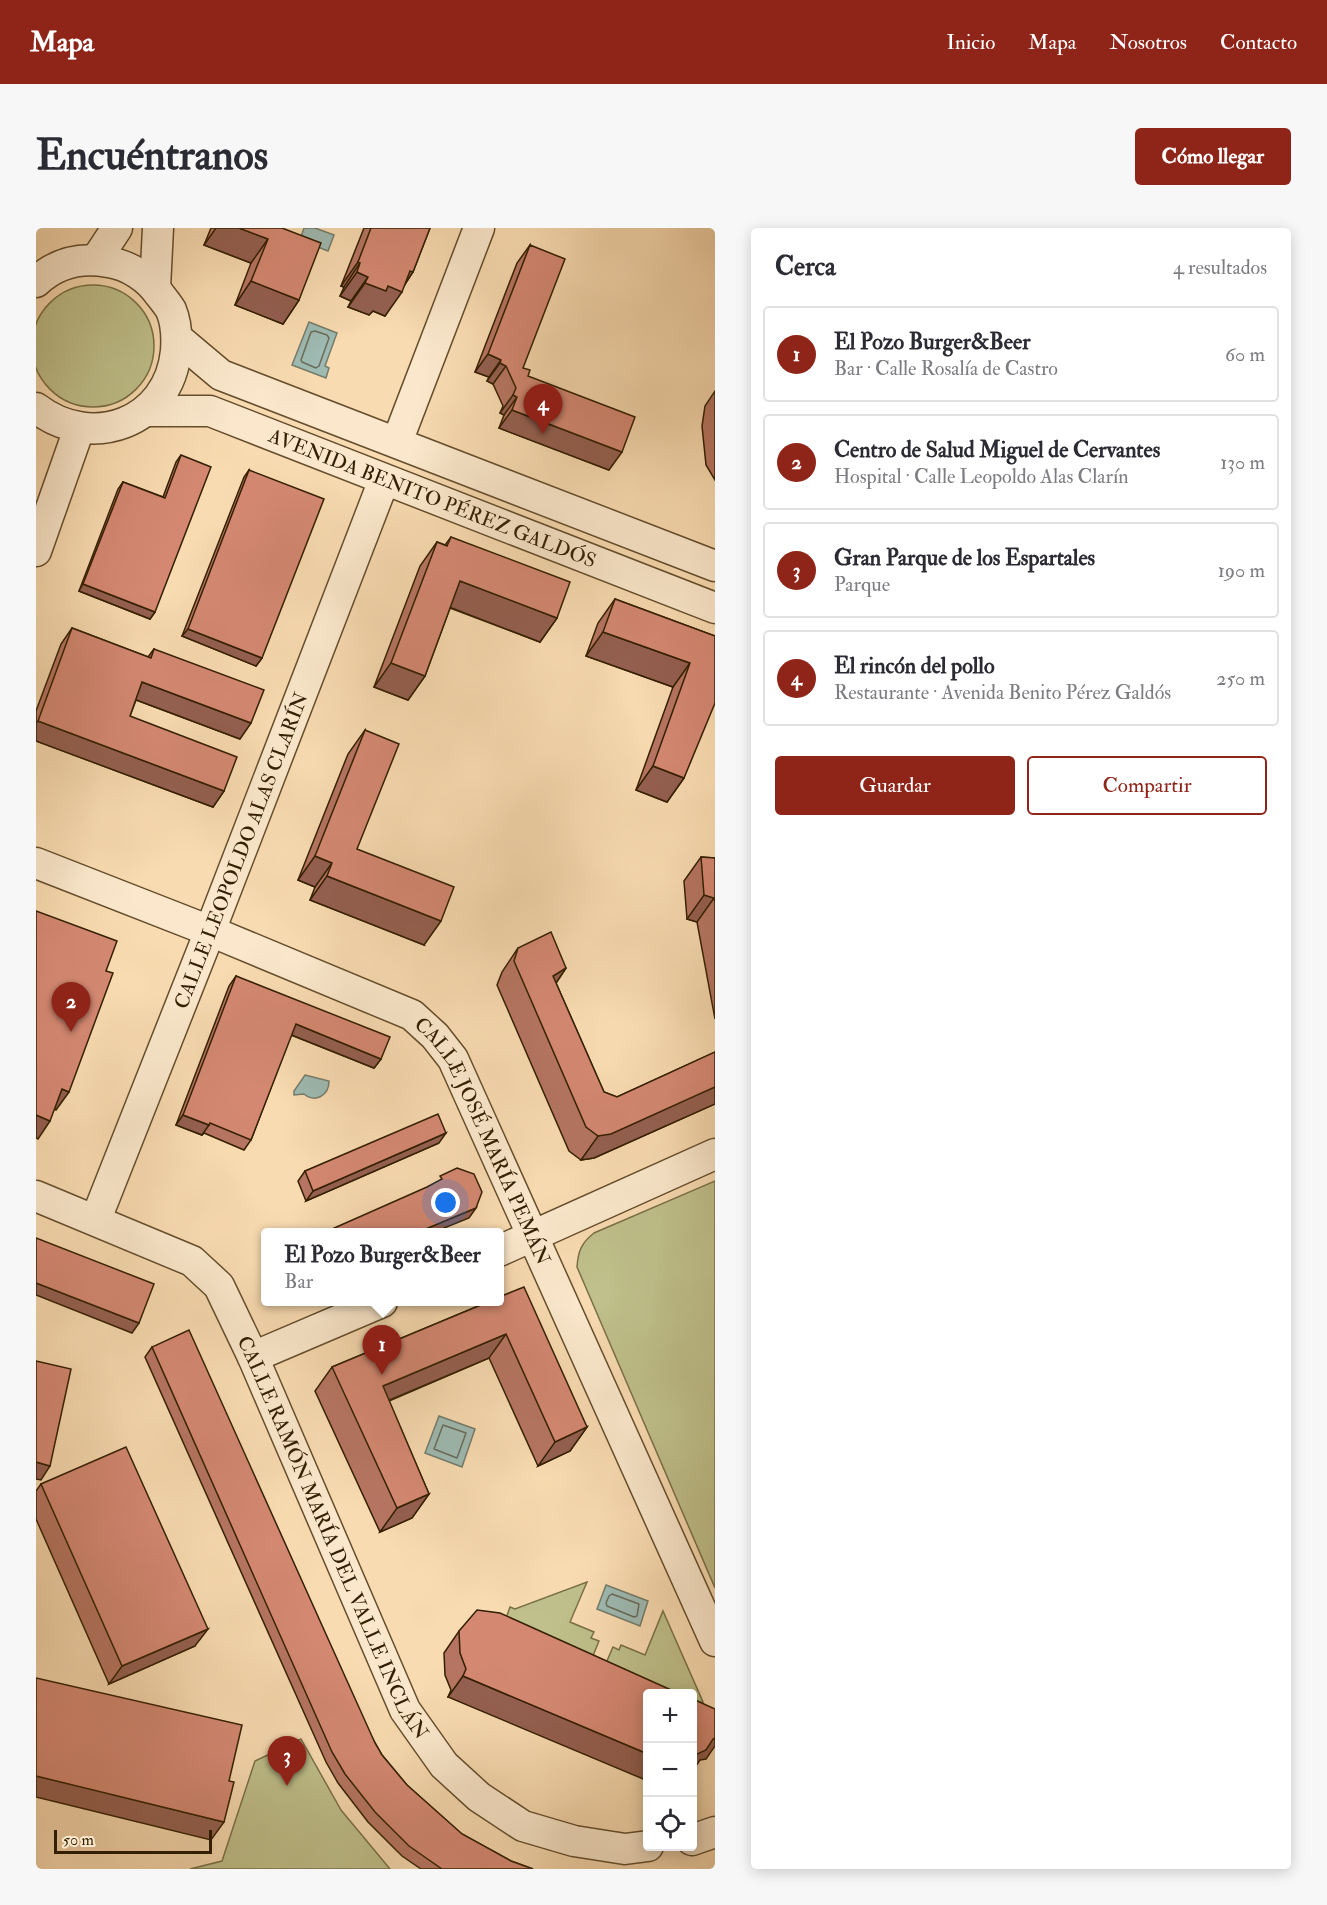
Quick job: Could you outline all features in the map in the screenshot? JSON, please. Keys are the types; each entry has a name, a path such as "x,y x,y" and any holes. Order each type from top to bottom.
{"street":[{"path":"96,260 117,228"},
{"path":"155,288 158,228"},
{"path":"397,442 479,228"},
{"path":"36,282 63,265 79,260 116,263 137,273 155,288 172,312 177,338 174,366 162,392 146,411 126,423 99,430 79,429 54,421 36,409"},
{"name":"AVENIDA BENITO PÉREZ GALDÓS","path":"177,338 221,375 715,566"},
{"path":"36,409 36,415"},
{"name":"AVENIDA BENITO PÉREZ GALDÓS","path":"146,411 210,411 715,608"},
{"path":"36,551 79,429"},
{"name":"CALLE LEOPOLDO ALAS CLARÍN","path":"96,1219 384,480"},
{"name":"CALLE JOSÉ MARÍA PEMÁN","path":"36,863 210,931 412,1015 435,1036 453,1059 715,1641"},
{"path":"504,1249 715,1154"},
{"name":"CALLE RAMÓN MARÍA DEL VALLE INCLÁN","path":"36,1196 96,1219 192,1261 219,1286 253,1357 405,1710 444,1765 479,1797 523,1826 574,1841 625,1849 643,1847"},
{"path":"253,1357 373,1306"},
{"path":"697,1839 715,1832"}],"green space":[{"path":"93,285 116,290 136,303 149,323 154,346 149,369 136,389 116,402 93,407 70,402 50,389 37,369 32,346 37,323 50,303 70,290"},
{"path":"715,1181 715,1588 577,1267 581,1248 594,1233"},
{"path":"587,1582 570,1622 594,1632 591,1638 599,1641 590,1663 505,1621 510,1607 515,1609"},
{"path":"663,1611 703,1702 697,1703 697,1689 652,1689 603,1670 613,1647 619,1650 621,1645 645,1655"},
{"path":"301,1739 341,1810 390,1869 190,1869 222,1861 255,1761"}],"water":[{"path":"304,228 315,228 334,235 328,251 300,240"},
{"path":"309,322 337,333 325,366 329,368 326,378 292,365"},
{"path":"305,1075 329,1081 327,1091 317,1098 304,1094 294,1095 294,1091"},
{"path":"439,1416 475,1429 462,1467 425,1453"},
{"path":"606,1585 648,1601 640,1626 597,1609"}],"building":[{"path":"239,228 282,228 321,243 299,300 251,281 268,239"},
{"path":"371,228 430,228 413,272 410,271 402,292 388,286 386,291 365,283 368,277 357,272 360,263 358,262"},
{"path":"530,245 565,259 523,368 530,370 528,376 635,417 622,452 512,410 517,397 513,395 516,388 506,366 500,363 501,360 488,354"},
{"path":"181,455 211,467 155,612 83,584 123,482 165,498"},
{"path":"249,470 324,499 262,658 188,629"},
{"path":"451,537 570,582 557,618 460,581 425,676 391,663 437,542 447,546"},
{"path":"615,599 715,636 715,703 684,778 653,766 690,663 603,632"},
{"path":"72,628 151,658 154,649 264,690 251,723 142,682 130,716 237,757 224,791 38,721"},
{"path":"365,730 399,744 357,849 454,887 441,921 327,876 332,863 315,856"},
{"path":"701,857 715,858 715,902 714,898 704,895"},
{"path":"36,911 117,941 106,971 113,973 69,1092 62,1089 50,1121 36,1115"},
{"path":"551,932 566,968 553,976 604,1092 617,1097 715,1052 715,1087 611,1134 598,1136 586,1127 514,961 518,948"},
{"path":"236,976 390,1037 381,1059 296,1024 251,1140 210,1123 209,1125 183,1115"},
{"path":"438,1114 446,1133 313,1191 305,1171"},
{"path":"457,1168 474,1174 482,1192 476,1208 428,1228 334,1228 427,1187 442,1179 440,1176"},
{"path":"36,1238 154,1284 139,1323 36,1283"},
{"path":"524,1287 587,1427 555,1442 506,1334 383,1386 429,1494 397,1508 332,1367 478,1306 504,1306 504,1295"},
{"path":"189,1330 382,1755 407,1785 462,1834 511,1861 533,1869 442,1869 409,1846 375,1812 345,1774 332,1752 152,1347"},
{"path":"36,1361 71,1369 50,1466 36,1462"},
{"path":"126,1447 208,1629 122,1666 41,1484"},
{"path":"477,1610 500,1613 669,1689 643,1689 643,1752 463,1676 466,1669 460,1653 459,1631"},
{"path":"36,1678 242,1725 229,1781 234,1782 224,1822 36,1776"},
{"path":"697,1701 715,1709 715,1738 706,1750 697,1754"}],"place":[{"name":"El rincón del pollo","path":"543,434"},
{"name":"Centro de Salud Miguel de Cervantes","path":"71,1032"},
{"name":"El Pozo Burger&Beer","path":"382,1375"},
{"name":"Gran Parque de los Espartales","path":"287,1786"}]}
